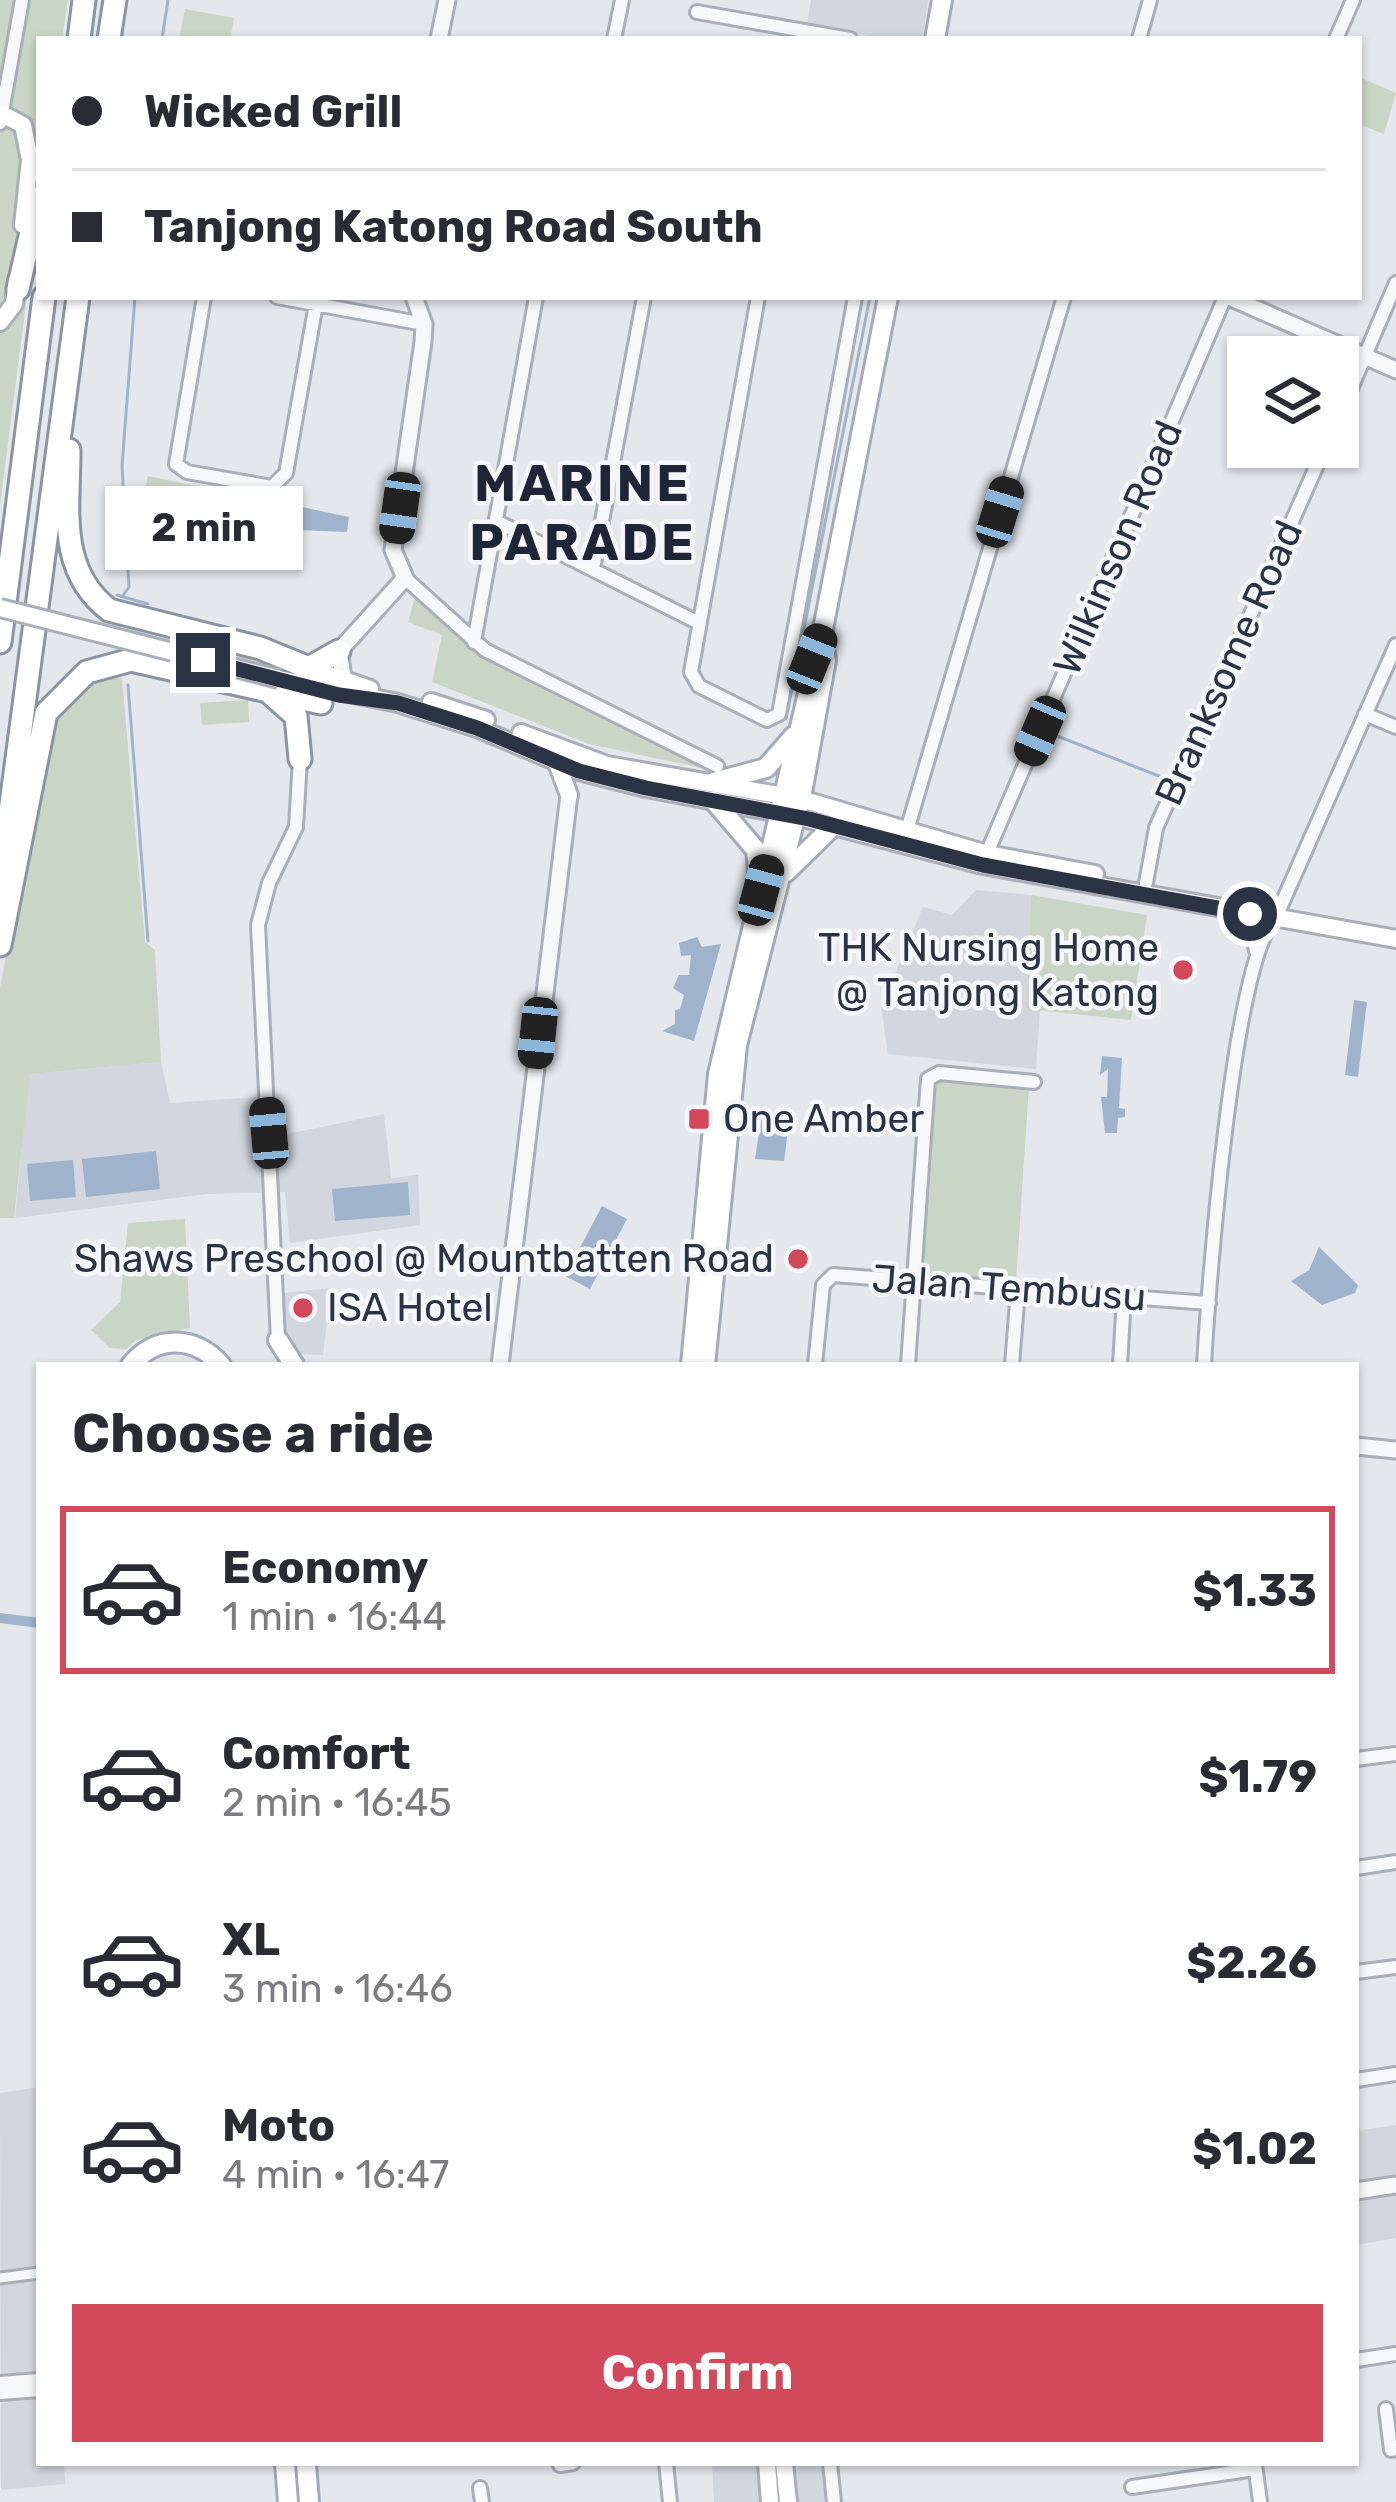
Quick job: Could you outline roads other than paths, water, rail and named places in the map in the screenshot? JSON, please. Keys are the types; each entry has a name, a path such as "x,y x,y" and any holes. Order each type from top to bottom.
{"highway":[{"path":"109,36 115,0"},
{"path":"76,36 84,4"},
{"path":"18,289 36,210"},
{"path":"0,643 44,300"},
{"path":"0,887 78,300"},
{"path":"62,420 69,451 70,557 90,595 125,616 260,648 309,668 339,651"},
{"path":"0,945 46,713 87,672 118,662 335,694"},
{"path":"253,685 290,706 300,759"}],"main road":[{"path":"936,36 942,0"},
{"path":"0,322 18,289 29,160 22,125 1,118"},
{"path":"791,806 799,729 887,300"},
{"path":"0,608 335,694 398,703 594,774 715,783 766,767 799,729"},
{"path":"693,1362 715,1094 826,660 822,634"},
{"path":"309,668 335,694 459,710 607,765 715,783 985,859 1250,914 1278,913"},
{"path":"300,759 308,720 335,694"},
{"path":"554,759 569,795 594,774"},
{"path":"715,783 756,850 770,887"},
{"path":"791,806 835,825 905,837"},
{"path":"770,887 835,825"},
{"path":"985,859 1146,884 1396,935"},
{"path":"268,1362 278,1340"},
{"path":"278,1340 292,1362"},
{"path":"134,1362 149,1348 182,1342 198,1346 219,1362"},
{"path":"285,2466 289,2502"},
{"path":"306,2466 308,2502"},
{"path":"767,2466 770,2502"},
{"path":"784,2466 788,2502"}],"street":[{"path":"1,118 22,0"},
{"path":"440,36 447,0"},
{"path":"615,36 622,0"},
{"path":"1140,36 1150,0"},
{"path":"1337,36 1353,0"},
{"path":"697,12 833,36"},
{"path":"1359,370 1396,283"},
{"path":"203,300 176,464 187,472 272,487 286,473 316,304"},
{"path":"294,300 424,324"},
{"path":"415,300 424,324 393,550 405,578 474,642 715,783"},
{"path":"474,642 535,300"},
{"path":"593,569 643,300"},
{"path":"757,300 699,623 693,680 767,719 779,714 854,300"},
{"path":"905,837 1063,300"},
{"name":"Wilkinson Road","path":"985,859 1226,300"},
{"path":"1234,300 1396,370"},
{"name":"Branksome Road","path":"1146,884 1156,828 1316,468"},
{"path":"496,521 699,623"},
{"path":"335,694 339,651 405,578"},
{"path":"1256,952 1278,913 1396,644"},
{"path":"1365,714 1396,727"},
{"path":"278,1340 258,925 268,883 296,827 300,759"},
{"path":"500,1362 569,795"},
{"path":"1204,1362 1217,1172 1256,952 1250,914"},
{"path":"908,1362 928,1079 939,1073 1034,1082"},
{"name":"Jalan Tembusu","path":"815,1362 827,1278 1208,1303"},
{"path":"1012,1362 1018,1290"},
{"path":"1120,1362 1124,1297"},
{"path":"1359,1446 1396,1450"},
{"path":"1359,1759 1396,1754"},
{"path":"1359,1868 1396,1862"},
{"path":"1359,1972 1396,1967"},
{"path":"1359,2080 1396,2074"},
{"path":"1359,2191 1396,2185"},
{"path":"0,2278 36,2273"},
{"path":"1359,2360 1396,2354"},
{"path":"0,2383 36,2380"},
{"path":"0,2393 36,2390"},
{"path":"1386,2409 1391,2450 1396,2449"},
{"path":"666,2466 670,2502"},
{"path":"830,2466 834,2502"},
{"path":"1132,2487 1255,2466 1260,2502"}],"water":[{"path":"236,493 349,517 347,532 297,530 285,544 274,541 263,549 253,543 257,532 210,522 204,512 208,499"},
{"path":"697,937 702,947 721,944 694,1041 662,1031 675,1024 675,1010 680,1009 684,995 673,988 679,975 689,975 691,955 681,956 679,943"},
{"path":"1354,1000 1367,1002 1358,1077 1345,1075"},
{"path":"1102,1056 1122,1058 1119,1108 1125,1109 1125,1117 1118,1118 1117,1133 1105,1133 1101,1097 1107,1097 1108,1069 1100,1075"},
{"path":"761,1120 789,1123 784,1161 755,1159"},
{"path":"156,1151 160,1189 86,1197 82,1159"},
{"path":"73,1160 76,1197 30,1201 27,1164"},
{"path":"408,1182 410,1215 335,1221 332,1189"},
{"path":"602,1206 627,1219 590,1289 565,1276"},
{"path":"1319,1247 1358,1285 1355,1293 1322,1305 1291,1281 1309,1270"}],"waterway":[{"path":"162,36 168,0"},
{"path":"122,597 129,587 122,466 135,300"},
{"path":"786,719 869,300"},
{"path":"117,595 148,604"},
{"path":"128,685 148,941"},
{"path":"1042,730 1169,780"},
{"path":"0,1618 36,1623"}],"place":[{"name":"THK Nursing Home @ Tanjong Katong","path":"1183,970"},
{"name":"One Amber","path":"699,1119"},
{"name":"Shaws Preschool @ Mountbatten Road","path":"798,1259"},
{"name":"ISA Hotel","path":"303,1308"}],"district":[{"name":"MARINE PARADE","path":"583,512"}]}
